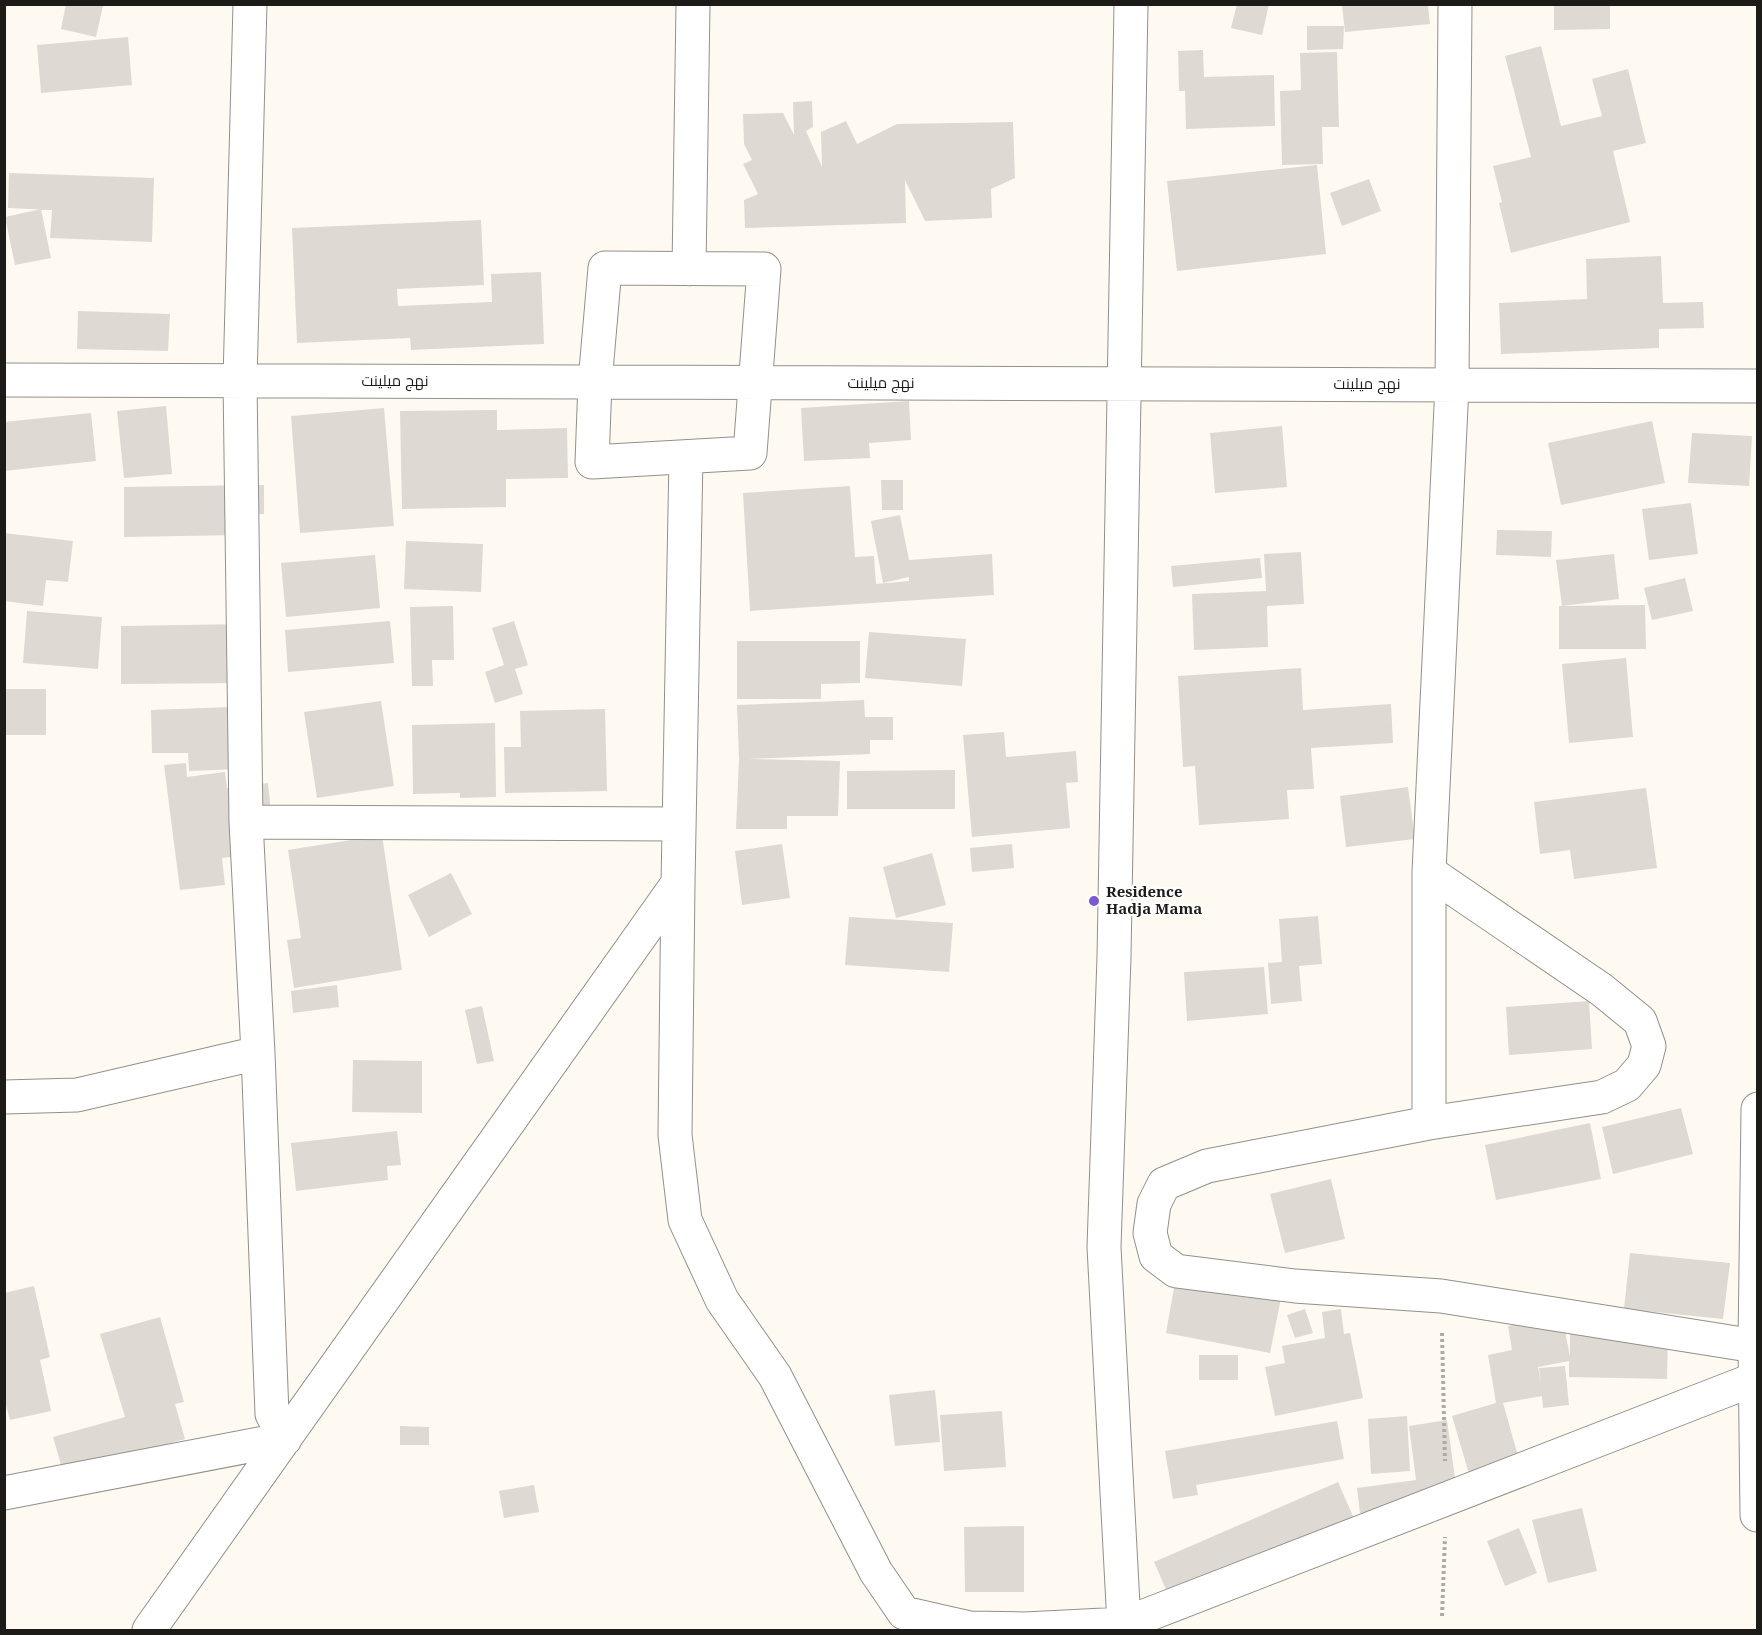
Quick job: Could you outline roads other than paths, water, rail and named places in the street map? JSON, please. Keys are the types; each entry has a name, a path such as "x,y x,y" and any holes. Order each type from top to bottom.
{"street":[{"path":"250,4 240,380 246,822 258,1053 272,1414 285,1439"},
{"path":"689,269 693,4"},
{"path":"1124,1624 1104,1247 1114,957 1131,4"},
{"path":"1429,1123 1429,872 1452,385 1455,4"},
{"path":"605,268 689,269 764,269 750,453 591,462 605,268"},
{"name":"نهج ميلينت","path":"4,380 1758,386"},
{"path":"686,457 675,1135 686,1220 722,1300 775,1377 876,1572 904,1613 970,1628 1025,1629 1124,1624 1755,1379"},
{"path":"246,822 679,824"},
{"path":"1429,872 1602,990 1640,1021 1649,1046 1644,1065 1627,1084 1602,1097 1429,1123 1207,1166 1164,1184 1154,1204 1150,1233 1156,1256 1176,1271 1295,1286 1441,1296 1755,1346"},
{"path":"149,1630 678,883"},
{"path":"616,971 639,963 654,967 677,981"},
{"path":"4,1097 78,1095 258,1053"},
{"path":"1757,1515 1755,1346 1758,1109"},
{"path":"4,1493 285,1439"}],"place":[{"name":"Residence Hadja Mama","path":"1094,901"}]}
